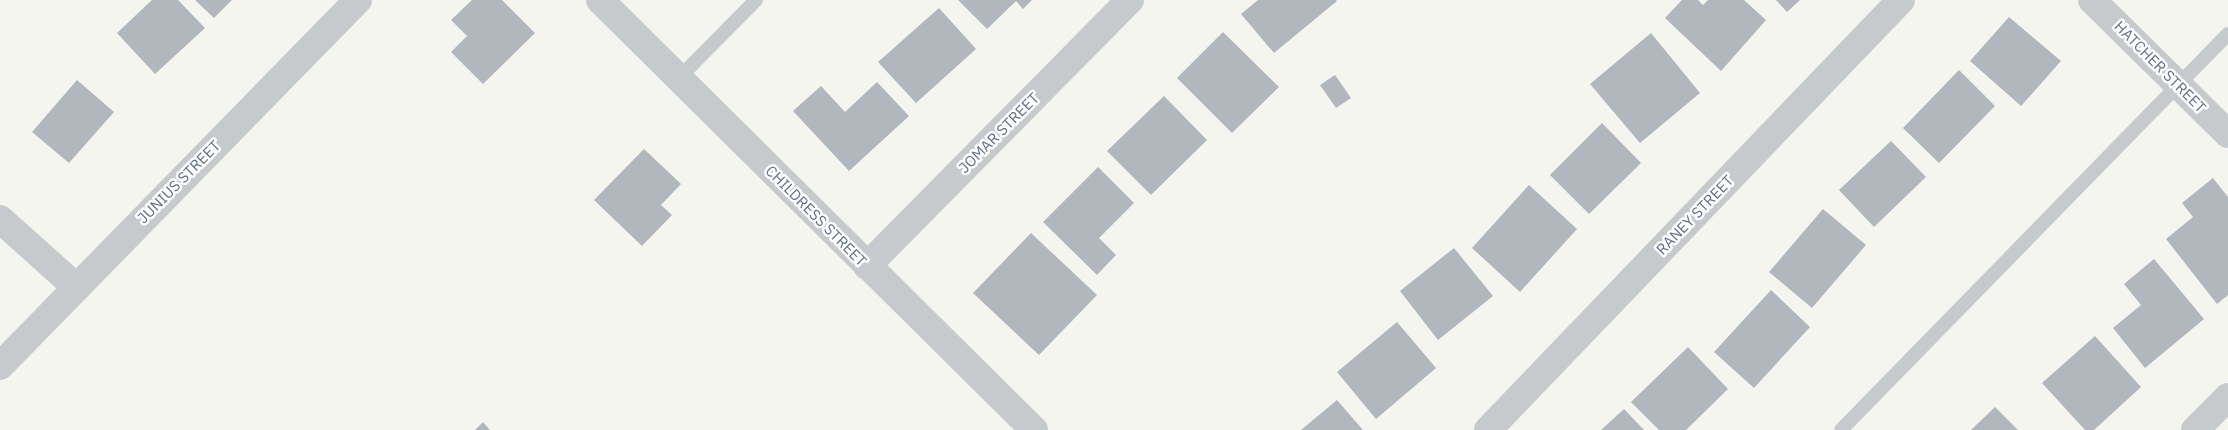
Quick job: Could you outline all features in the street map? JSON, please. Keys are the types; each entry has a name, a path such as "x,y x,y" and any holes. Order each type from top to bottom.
{"street":[{"name":"JUNIUS STREET","path":"0,366 358,0"},
{"name":"CHILDRESS STREET","path":"600,0 678,80 1034,430"},
{"name":"JOMAR STREET","path":"867,266 1130,0"},
{"name":"RANEY STREET","path":"1488,430 1901,0"},
{"name":"HATCHER STREET","path":"2092,0 2228,134"},
{"path":"0,219 76,287"},
{"path":"2195,430 2228,397"}],"lane":[{"path":"678,80 756,0"},
{"path":"1842,430 2228,34"}],"building":[{"path":"152,0 178,0 205,28 155,74 117,33"},
{"path":"195,0 232,0 214,18"},
{"path":"472,0 502,0 535,33 483,84 451,52 467,36 451,20"},
{"path":"958,0 1032,0 1023,9 1016,1 987,29"},
{"path":"1258,0 1337,1 1274,53 1241,14"},
{"path":"1682,0 1698,0 1703,5 1708,0 1744,0 1766,20 1721,71 1665,18"},
{"path":"1776,0 1800,0 1787,12"},
{"path":"939,8 976,49 916,103 878,62"},
{"path":"2009,17 2061,61 2021,106 1970,61"},
{"path":"1223,32 1279,87 1232,133 1177,78"},
{"path":"1651,33 1700,93 1640,143 1590,84"},
{"path":"1959,70 1995,106 1939,163 1903,128"},
{"path":"1335,75 1351,98 1336,108 1320,85"},
{"path":"77,80 114,112 69,163 32,132"},
{"path":"877,82 909,116 849,171 793,111 821,86 845,112"},
{"path":"1164,96 1207,140 1151,195 1107,151"},
{"path":"1602,123 1641,163 1589,214 1550,175"},
{"path":"1891,141 1926,177 1874,227 1839,190"},
{"path":"644,149 681,184 661,205 672,215 642,246 594,200"},
{"path":"1098,167 1134,203 1099,238 1116,255 1097,275 1043,222"},
{"path":"2213,178 2228,197 2228,295 2217,304 2166,239 2193,217 2182,203"},
{"path":"1529,185 1577,229 1520,292 1472,248"},
{"path":"1823,209 1866,245 1812,308 1769,272"},
{"path":"1031,233 1097,295 1039,355 973,293"},
{"path":"1454,248 1493,296 1438,340 1400,291"},
{"path":"2154,259 2204,319 2145,368 2113,328 2141,305 2124,284"},
{"path":"1771,290 1810,327 1754,388 1714,352"},
{"path":"1397,322 1436,368 1376,419 1337,372"},
{"path":"2095,336 2141,387 2094,430 2085,430 2042,383"},
{"path":"1688,347 1728,389 1686,430 1659,430 1631,402"},
{"path":"1337,400 1363,430 1301,430"},
{"path":"1995,407 2018,430 1971,430"},
{"path":"1624,409 1644,430 1601,430"},
{"path":"483,422 490,430 475,430"}]}
